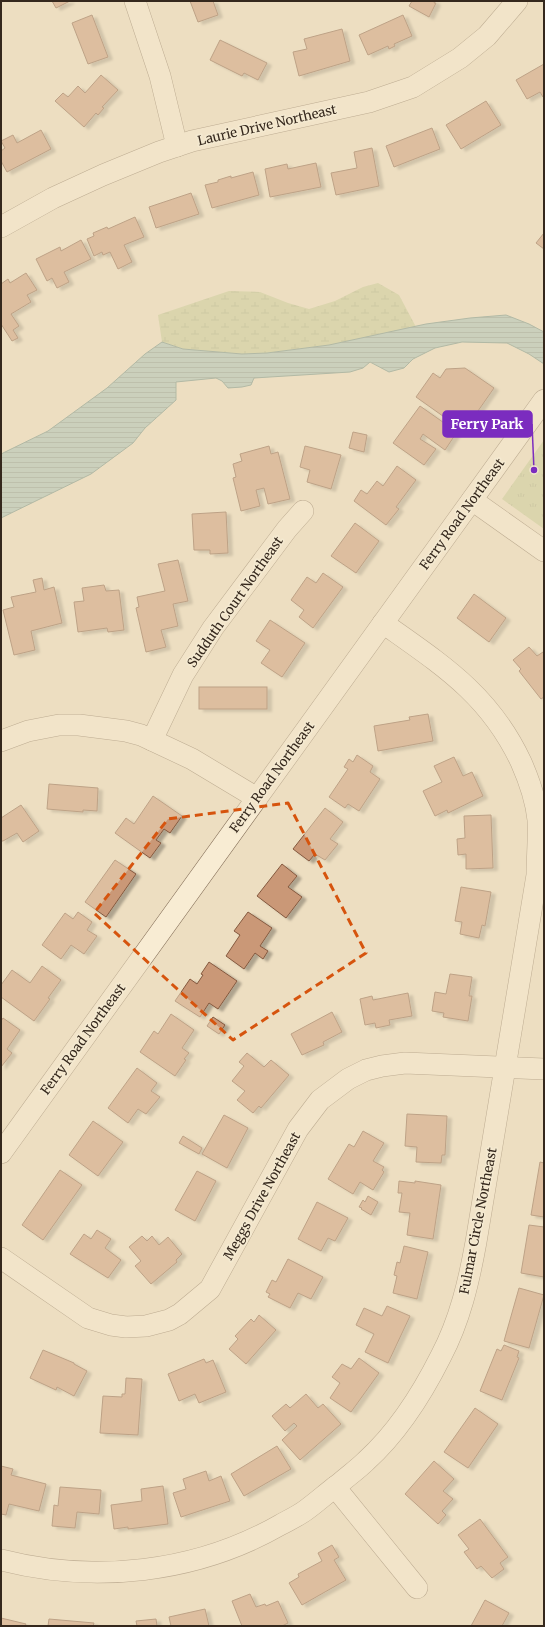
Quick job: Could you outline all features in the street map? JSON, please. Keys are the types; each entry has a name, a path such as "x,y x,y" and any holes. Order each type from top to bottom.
{"street":[{"path":"135,1 160,76 177,146"},
{"name":"Laurie Drive Northeast","path":"1,227 53,198 103,174 158,152 177,146 369,102 413,87 443,69 476,45 504,18 517,1"},
{"name":"Ferry Road Northeast","path":"1,1153 542,403"},
{"path":"472,500 544,551"},
{"name":"Sudduth Court Northeast","path":"152,740 183,675 213,628 287,529 303,511"},
{"name":"Fulmar Circle Northeast","path":"1,1560 69,1572 93,1573 133,1571 172,1565 218,1553 262,1535 306,1511 366,1462 398,1426 418,1397 442,1355 454,1326 468,1285 537,875 538,819 528,777 511,741 498,721 480,700 445,668 383,623"},
{"path":"1,741 28,731 59,725 78,724 126,731 152,740 192,759 257,798"},
{"name":"Meggs Drive Northeast","path":"1,1258 88,1318 110,1325 126,1327 146,1326 169,1320 180,1314 210,1289 298,1129 320,1100 348,1079 366,1070 405,1063 544,1069"},
{"path":"335,1487 417,1588"}],"highlighted area":[{"path":"288,803 366,953 233,1040 94,913 168,819"}],"green space":[{"path":"378,283 399,295 416,327 329,345 267,353 242,354 183,349 162,342 158,315 229,291 260,292 288,303 309,309 335,301 363,287"},
{"path":"544,440 544,529 502,499"}],"water":[{"path":"506,315 544,332 544,364 529,354 507,343 462,342 435,348 413,359 404,368 389,372 370,362 363,368 350,372 254,378 251,385 242,387 228,388 222,381 216,378 176,382 176,400 145,428 133,443 91,474 1,518 1,454 48,431 107,388 145,354 162,342 183,349 242,354 267,353 329,345 426,324"}],"building":[{"path":"52,1 70,1 56,8"},
{"path":"190,1 213,1 218,15 198,22"},
{"path":"412,1 435,1 434,3 436,3 429,17 409,6"},
{"path":"92,15 108,57 88,64 72,23"},
{"path":"403,15 412,36 394,44 395,46 389,49 388,46 368,55 359,35"},
{"path":"342,29 350,61 299,76 293,52 307,49 304,39"},
{"path":"220,40 267,63 258,80 244,73 242,76 210,60"},
{"path":"544,64 544,97 540,92 527,99 516,80"},
{"path":"101,75 118,90 102,107 104,108 98,115 96,113 84,127 55,101 63,93 68,97 78,86 85,93"},
{"path":"486,101 501,125 461,149 446,125"},
{"path":"432,128 440,149 394,167 386,146"},
{"path":"41,130 51,149 7,172 1,161 1,151 5,148 1,141 13,135 17,143"},
{"path":"372,148 379,186 336,195 331,173 357,168 354,152"},
{"path":"316,163 321,187 270,197 265,169 287,164 288,169"},
{"path":"253,172 259,195 212,208 205,185 218,182 218,180 231,176 231,178"},
{"path":"191,193 199,214 156,228 149,207"},
{"path":"135,217 144,237 124,245 132,262 118,269 110,252 103,255 102,252 94,256 87,239 94,236 93,233 107,227 108,229"},
{"path":"544,233 544,249 536,243"},
{"path":"81,240 91,259 64,272 69,282 57,288 52,278 47,281 36,259 60,247 61,251"},
{"path":"26,273 37,290 27,295 31,302 11,314 19,326 13,330 18,338 12,341 1,324 1,284 8,279 10,283"},
{"path":"465,368 494,388 464,431 416,397 433,373 440,378 446,369"},
{"path":"420,406 457,432 445,450 423,434 420,439 436,449 424,465 393,443"},
{"path":"353,432 367,435 364,452 349,448"},
{"path":"269,446 271,454 278,452 290,499 268,504 264,488 256,490 260,506 241,511 233,478 236,477 233,464 242,461 240,454"},
{"path":"305,446 341,455 331,489 307,482 310,470 300,467"},
{"path":"397,466 416,480 396,507 399,509 386,525 354,501 361,490 367,494 377,481 383,486"},
{"path":"226,512 228,553 210,554 210,550 194,550 192,514"},
{"path":"355,523 379,541 356,573 331,556"},
{"path":"178,560 188,601 173,604 178,626 161,630 166,647 146,652 136,608 139,607 137,597 165,591 158,564"},
{"path":"323,573 343,587 313,628 299,617 304,610 291,600 307,577 316,583"},
{"path":"42,578 44,590 54,587 62,623 31,631 35,650 14,655 3,610 14,607 11,597 36,592 33,580"},
{"path":"104,585 106,591 119,590 124,630 108,632 107,628 78,632 74,602 84,601 82,588"},
{"path":"474,594 506,618 489,642 457,618"},
{"path":"270,620 305,643 282,677 261,663 270,650 256,641"},
{"path":"529,647 537,656 543,652 544,653 544,697 541,699 519,671 521,669 513,660"},
{"path":"199,687 267,687 267,709 199,709"},
{"path":"428,714 433,741 378,751 374,726 410,720 409,717"},
{"path":"357,755 373,766 370,772 380,779 359,811 348,804 345,808 329,797 348,769 344,767 349,759 353,762"},
{"path":"454,757 463,776 472,772 483,796 448,813 447,810 435,816 423,791 442,782 434,766"},
{"path":"49,784 98,788 97,811 83,810 83,812 47,809"},
{"path":"153,796 182,816 170,833 164,829 156,840 161,843 150,858 115,833 126,818 134,824"},
{"path":"21,805 39,831 23,842 17,833 1,841 1,818"},
{"path":"325,808 343,822 330,839 338,844 325,860 315,854 309,861 293,849"},
{"path":"491,815 493,868 466,869 466,854 458,855 457,839 465,838 464,816"},
{"path":"115,860 136,874 106,917 85,902"},
{"path":"282,864 297,876 288,887 302,897 286,918 257,896"},
{"path":"461,887 491,892 485,926 482,925 479,938 460,934 462,922 455,921"},
{"path":"78,912 92,922 87,930 97,936 84,954 71,945 61,959 42,945 65,913 73,919"},
{"path":"248,912 272,928 260,946 268,951 263,959 255,953 244,969 226,956 240,935 234,931"},
{"path":"209,962 237,981 218,1009 209,1003 200,1017 175,1001 190,979 197,984 203,975 201,974"},
{"path":"42,966 61,980 48,998 50,999 34,1021 1,997 1,985 12,970 30,983"},
{"path":"450,974 472,977 469,996 472,996 468,1021 443,1017 444,1013 432,1011 435,992 446,994"},
{"path":"408,993 412,1016 389,1020 390,1025 376,1028 375,1023 365,1025 360,999 372,996 373,1000"},
{"path":"332,1012 342,1032 323,1042 324,1045 302,1055 291,1034"},
{"path":"171,1014 194,1030 182,1048 189,1053 175,1076 140,1052 154,1031 158,1034"},
{"path":"213,1017 225,1025 219,1034 207,1026"},
{"path":"3,1018 20,1030 7,1049 12,1053 1,1067 1,1021"},
{"path":"247,1053 264,1067 271,1060 289,1075 261,1108 259,1106 253,1113 237,1100 245,1091 232,1081 244,1066 239,1062"},
{"path":"137,1068 157,1083 151,1091 160,1097 146,1114 138,1109 128,1123 108,1108"},
{"path":"407,1114 447,1116 445,1155 442,1155 441,1163 416,1162 417,1147 405,1146"},
{"path":"224,1115 248,1128 227,1168 202,1154"},
{"path":"93,1121 123,1142 98,1176 69,1155"},
{"path":"363,1131 384,1143 373,1161 384,1167 382,1170 384,1172 373,1190 360,1182 353,1194 328,1179 349,1144 354,1147"},
{"path":"183,1136 202,1148 199,1154 179,1143"},
{"path":"540,1162 544,1163 544,1217 531,1215"},
{"path":"60,1170 82,1185 43,1240 22,1225"},
{"path":"197,1171 216,1181 195,1221 175,1210"},
{"path":"399,1181 415,1183 415,1181 441,1185 433,1239 407,1235 410,1213 399,1212 402,1193 398,1193"},
{"path":"368,1196 378,1202 371,1215 359,1207 363,1200 365,1202"},
{"path":"317,1202 348,1218 335,1241 328,1238 321,1251 298,1239"},
{"path":"529,1225 544,1227 544,1277 521,1273"},
{"path":"97,1230 111,1239 105,1248 121,1260 108,1278 70,1254 84,1234 91,1239"},
{"path":"142,1236 147,1241 152,1236 159,1245 168,1237 182,1254 176,1260 177,1262 151,1284 135,1266 141,1261 129,1247"},
{"path":"404,1246 428,1252 417,1299 393,1293 397,1276 394,1275 397,1262 400,1263"},
{"path":"288,1259 323,1277 311,1299 298,1293 290,1308 268,1297 270,1294 266,1292 272,1280 276,1282"},
{"path":"519,1288 544,1295 529,1348 504,1341"},
{"path":"387,1306 410,1316 388,1363 365,1352 374,1334 356,1325 364,1308 382,1316"},
{"path":"259,1315 276,1330 246,1364 229,1349 238,1339 235,1336 251,1319 254,1322"},
{"path":"504,1345 519,1351 517,1357 519,1358 502,1400 480,1391 497,1349 501,1351"},
{"path":"43,1350 74,1363 87,1371 74,1396 57,1387 56,1390 30,1378"},
{"path":"359,1358 379,1373 351,1412 330,1398 340,1383 332,1377 342,1364 351,1369"},
{"path":"204,1359 206,1363 213,1360 226,1392 199,1403 195,1394 179,1401 168,1374"},
{"path":"126,1378 142,1379 138,1435 100,1433 103,1396 122,1397 122,1394 125,1394"},
{"path":"306,1394 318,1408 323,1404 341,1424 300,1460 282,1440 297,1426 294,1423 285,1431 272,1416 286,1404 290,1408"},
{"path":"475,1408 498,1424 468,1468 444,1452"},
{"path":"277,1446 291,1469 244,1496 231,1474"},
{"path":"434,1461 454,1479 443,1491 453,1499 442,1511 446,1515 438,1524 405,1494"},
{"path":"1,1466 13,1469 11,1475 46,1484 39,1511 9,1504 6,1515 1,1514"},
{"path":"206,1471 209,1481 221,1476 230,1501 181,1517 173,1493 186,1489 183,1479"},
{"path":"163,1486 168,1524 128,1529 128,1527 114,1529 111,1505 142,1501 141,1489"},
{"path":"60,1487 101,1490 99,1514 77,1512 75,1528 52,1526 54,1505 58,1506"},
{"path":"480,1519 508,1557 500,1563 504,1569 492,1578 481,1566 477,1569 464,1552 469,1549 458,1535"},
{"path":"332,1545 339,1557 334,1560 346,1580 302,1605 289,1583 299,1577 298,1574 322,1561 318,1553"},
{"path":"250,1594 256,1607 265,1604 266,1606 278,1601 288,1623 282,1626 242,1626 232,1601"},
{"path":"485,1600 509,1613 502,1626 471,1626"},
{"path":"205,1609 209,1626 171,1626 169,1617"},
{"path":"1,1618 26,1624 25,1626 1,1626"},
{"path":"49,1619 94,1623 93,1626 48,1626"},
{"path":"156,1619 157,1626 137,1626 136,1621"}],"place":[{"name":"Ferry Park","path":"534,470"}]}
